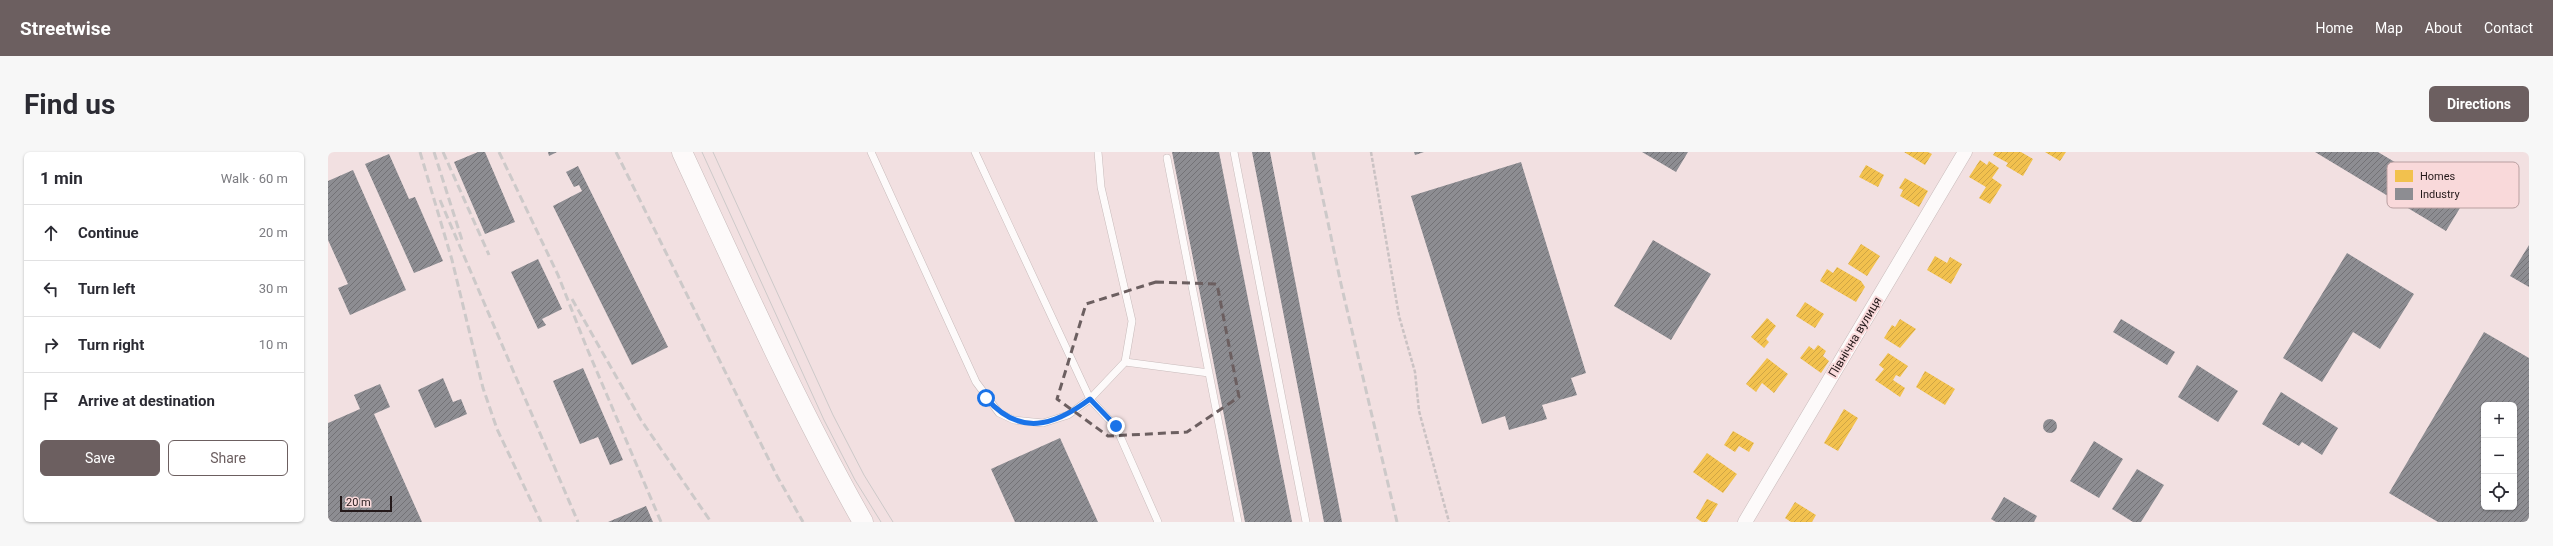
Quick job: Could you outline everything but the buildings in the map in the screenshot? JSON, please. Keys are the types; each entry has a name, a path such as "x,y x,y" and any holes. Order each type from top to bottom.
{"main road":[{"path":"682,152 787,378 832,466 863,522"}],"street":[{"name":"Північна вулиця","path":"1745,522 1965,152"}],"lane":[{"path":"871,152 976,382 999,413 1014,420 1043,423 1068,415 1090,399 1125,362 1132,321 1101,187 1098,152"},
{"path":"975,152 1090,399 1116,426 1158,522"},
{"path":"1234,152 1306,522"},
{"path":"1167,158 1238,522"},
{"path":"1125,362 1209,373"}],"path":[{"path":"1371,152 1399,316 1415,372 1419,411 1449,522"}],"highlighted area":[{"path":"1156,282 1217,284 1239,397 1187,432 1108,436 1057,399 1086,304"}],"tram line":[{"path":"702,152 824,420 855,480 881,522"},
{"path":"713,152 833,415 864,475 893,522"}],"railway":[{"path":"420,152 452,260 483,388 497,429 541,522"},
{"path":"434,152 462,240"},
{"path":"443,152 489,255"},
{"path":"499,152 558,275 586,346 661,522"},
{"path":"616,152 777,476 803,522"},
{"path":"1313,152 1341,284 1397,522"},
{"path":"440,200 578,522"},
{"path":"572,299 641,420 711,522"}],"route":[{"path":"986,398 999,413 1014,420 1031,423 1043,423 1068,415 1090,399 1116,426"}]}
